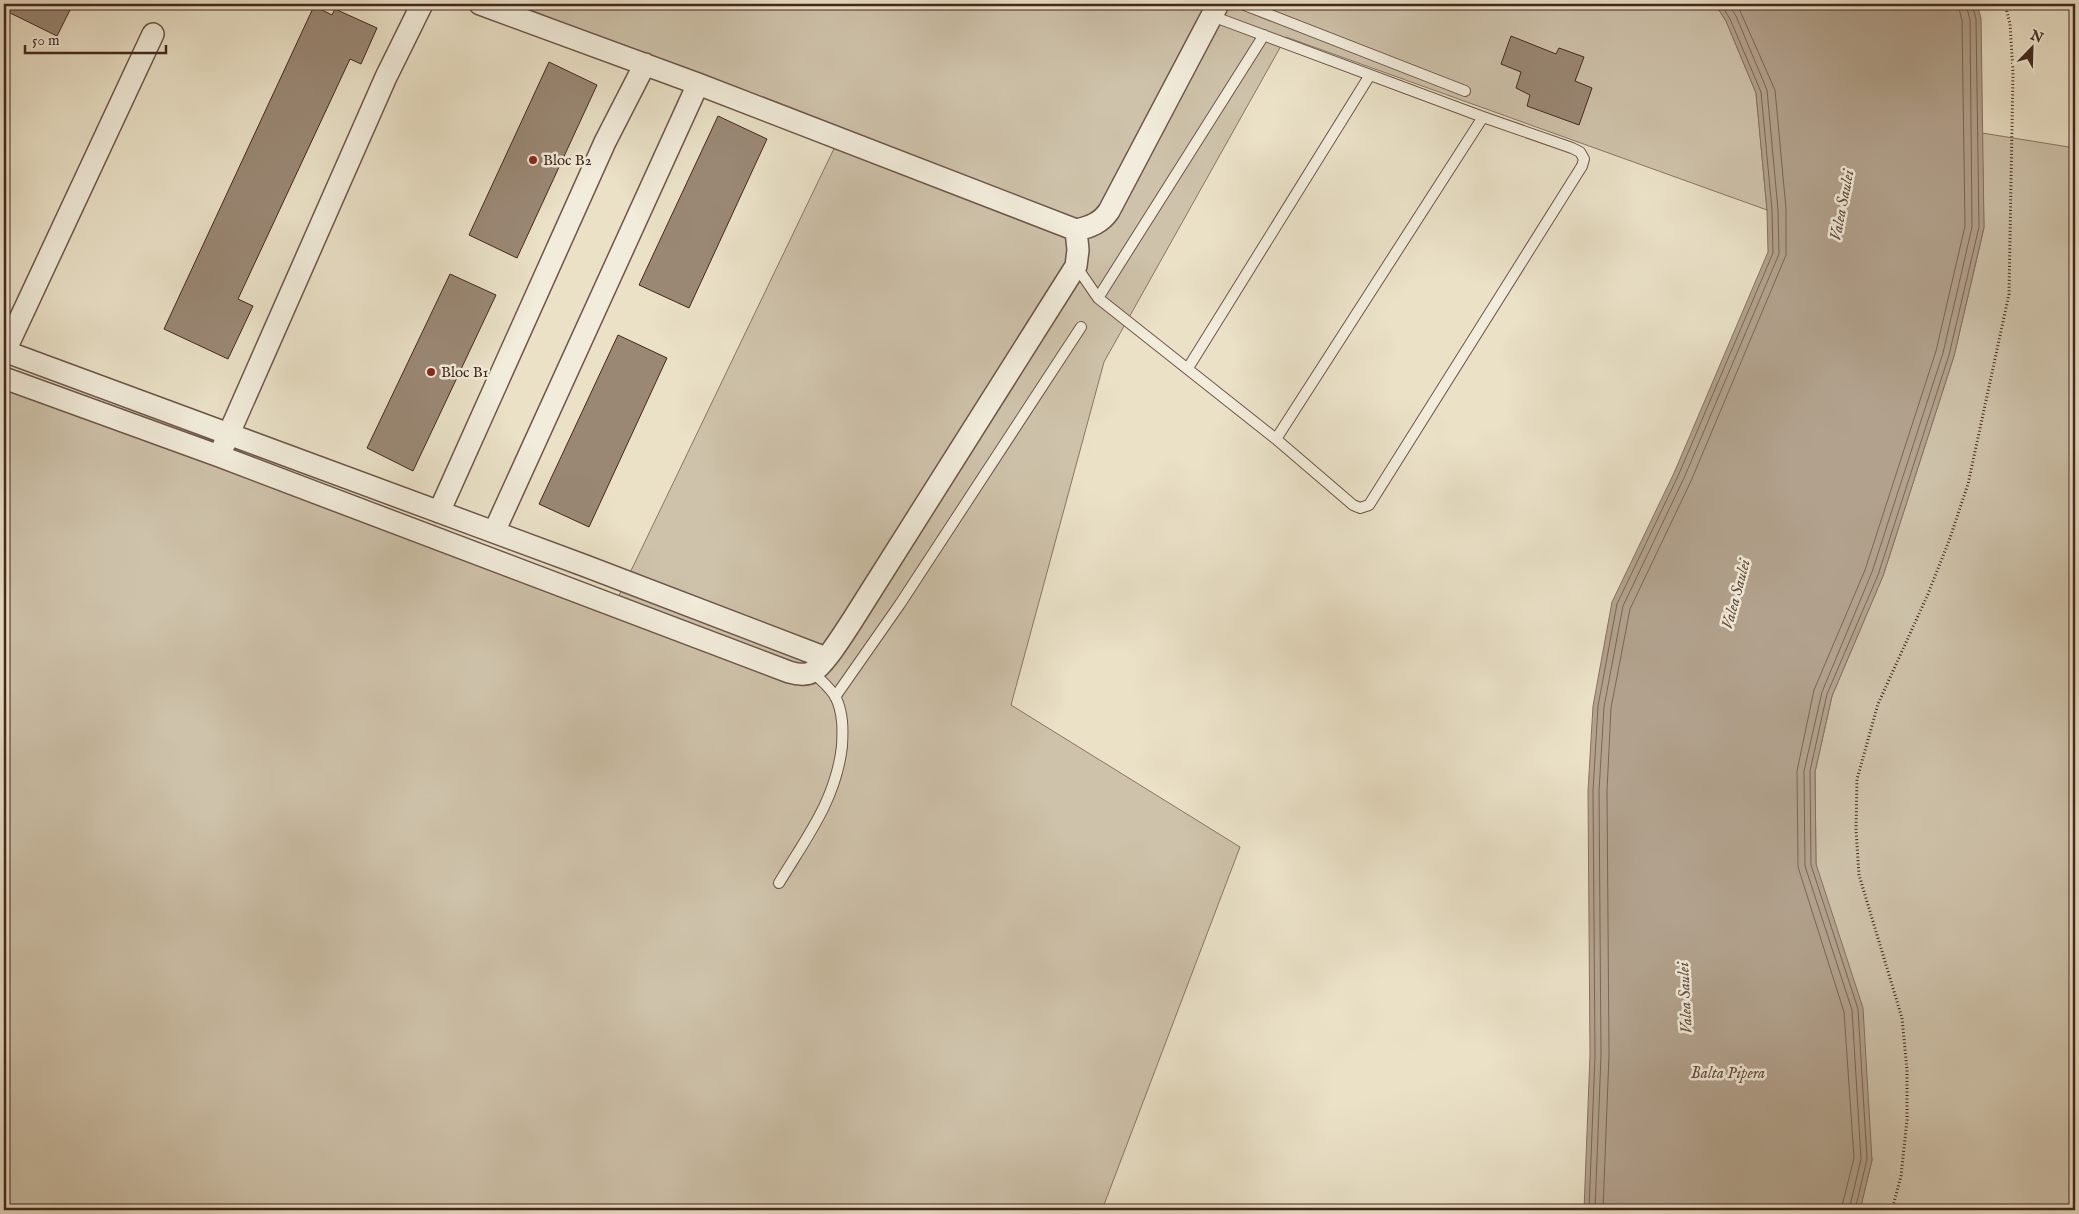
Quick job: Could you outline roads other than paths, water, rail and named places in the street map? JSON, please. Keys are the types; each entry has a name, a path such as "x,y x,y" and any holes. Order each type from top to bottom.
{"street":[{"path":"219,456 382,86 422,4"},
{"path":"480,4 646,64 1076,230 1088,228 1098,223 1110,211 1215,10"},
{"path":"153,34 4,351 494,532 820,665"},
{"path":"439,512 606,142 646,64"},
{"path":"494,532 698,84"},
{"path":"4,378 219,456 798,675 820,665 852,620 1076,266 1078,250 1076,230"},
{"path":"132,425 141,401"}],"lane":[{"path":"1242,4 1465,91"},
{"path":"1076,266 1098,298 1276,439 1353,505 1360,508 1369,505 1571,184 1584,160 1580,152 1572,148 1483,117 1264,35 1215,10"},
{"path":"1098,298 1264,35"},
{"path":"1188,368 1370,75"},
{"path":"1276,439 1483,117"},
{"path":"836,697 900,604 1081,327"},
{"path":"779,883 823,812 833,790 840,764 844,725 836,697 820,665"}],"water":[{"name":"Balta Pipera","path":"1715,4 1977,4 1981,18 1984,227 1954,356 1883,576 1832,696 1815,772 1816,864 1863,1008 1872,1160 1860,1210 1584,1210 1590,1055 1588,791 1593,706 1612,602 1674,473 1768,252 1767,210 1756,93 1726,21"}],"place":[{"name":"Bloc B2","path":"533,160"},
{"name":"Bloc B1","path":"431,372"}],"water label":[{"name":"Valea Saulei","path":"1841,205"},
{"name":"Valea Saulei","path":"1735,594"},
{"name":"Valea Saulei","path":"1684,998"}]}
